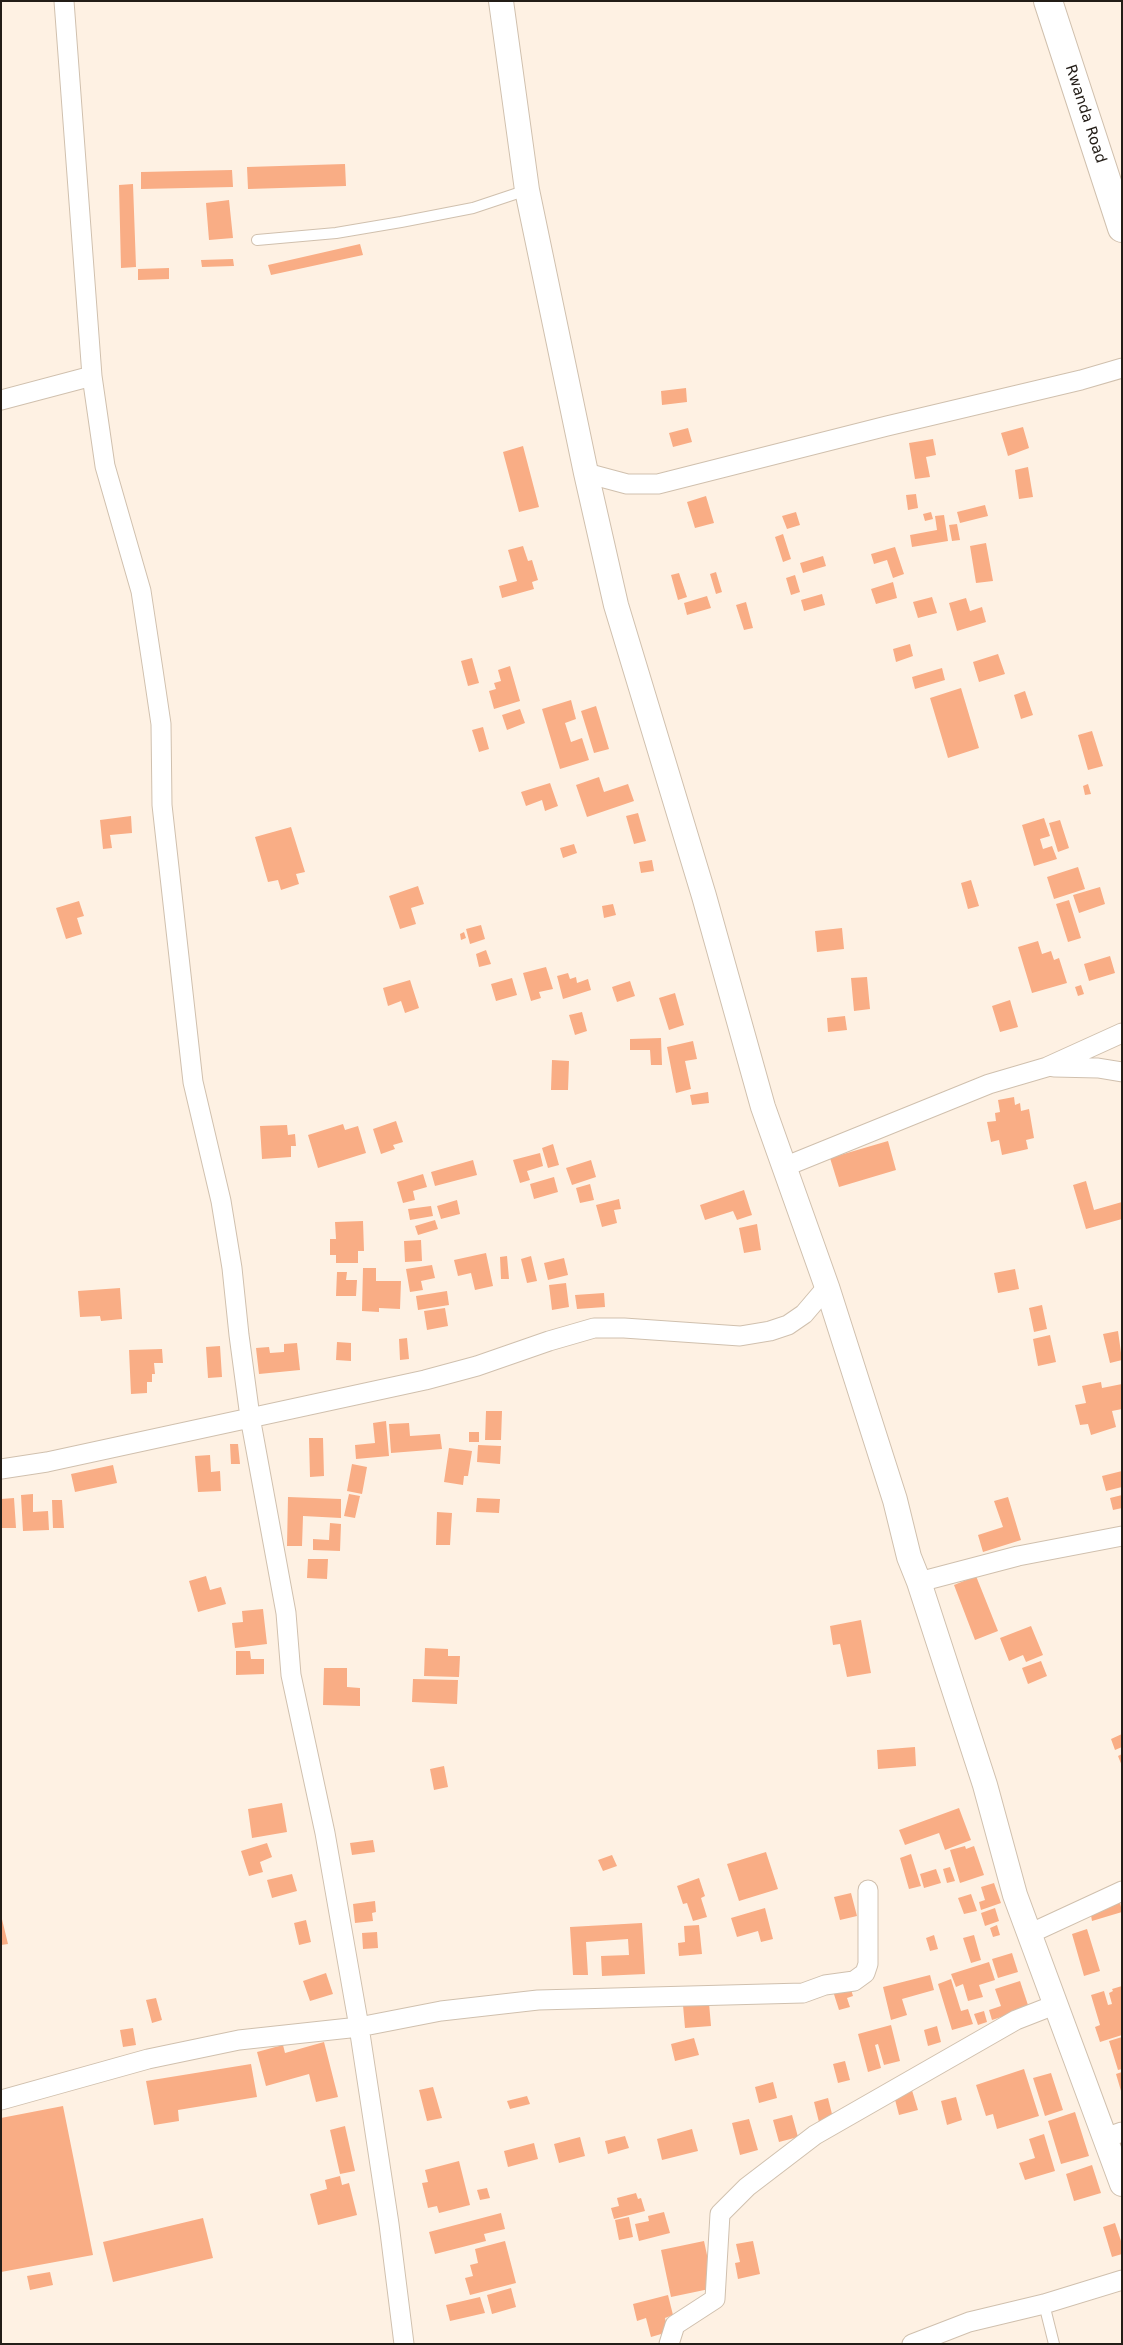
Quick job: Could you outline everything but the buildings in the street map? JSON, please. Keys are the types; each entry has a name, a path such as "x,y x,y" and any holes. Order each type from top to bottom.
{"highway":[{"name":"Rwanda Road","path":"1048,1 1122,228"}],"street":[{"path":"64,1 92,376 105,466 141,591 161,724 162,804 194,1082 221,1201 232,1268 250,1417 286,1613 291,1675 325,1833 359,2027 389,2224 404,2344"},
{"path":"501,1 527,190 586,473 616,605 704,896 763,1107 827,1287 895,1500 909,1557 919,1582 985,1785 1015,1895 1057,2004 1113,2135 1122,2184"},
{"path":"586,473 627,484 658,484 887,426 1081,380 1122,368"},
{"path":"1,400 92,376"},
{"path":"784,1167 989,1084 1047,1067 1122,1033"},
{"path":"1047,1067 1098,1068 1122,1072"},
{"path":"1,1469 47,1462 425,1380 476,1366 594,1328 624,1328 740,1336 770,1330 788,1325 804,1314 827,1287"},
{"path":"919,1582 1018,1556 1122,1536"},
{"path":"1,2100 166,2055 239,2040 359,2027 441,2011 538,2000 802,1993 825,1985 854,1982 865,1973 868,1964 868,1890"},
{"path":"1030,1934 1122,1891"},
{"path":"669,2344 675,2325 715,2299 720,2214 747,2186 815,2135 1016,2020 1057,2004"},
{"path":"912,2344 969,2322 1044,2304 1122,2280"}],"lane":[{"path":"257,240 336,233 401,222 473,208 527,190"},
{"path":"1044,2304 1054,2344"}]}
